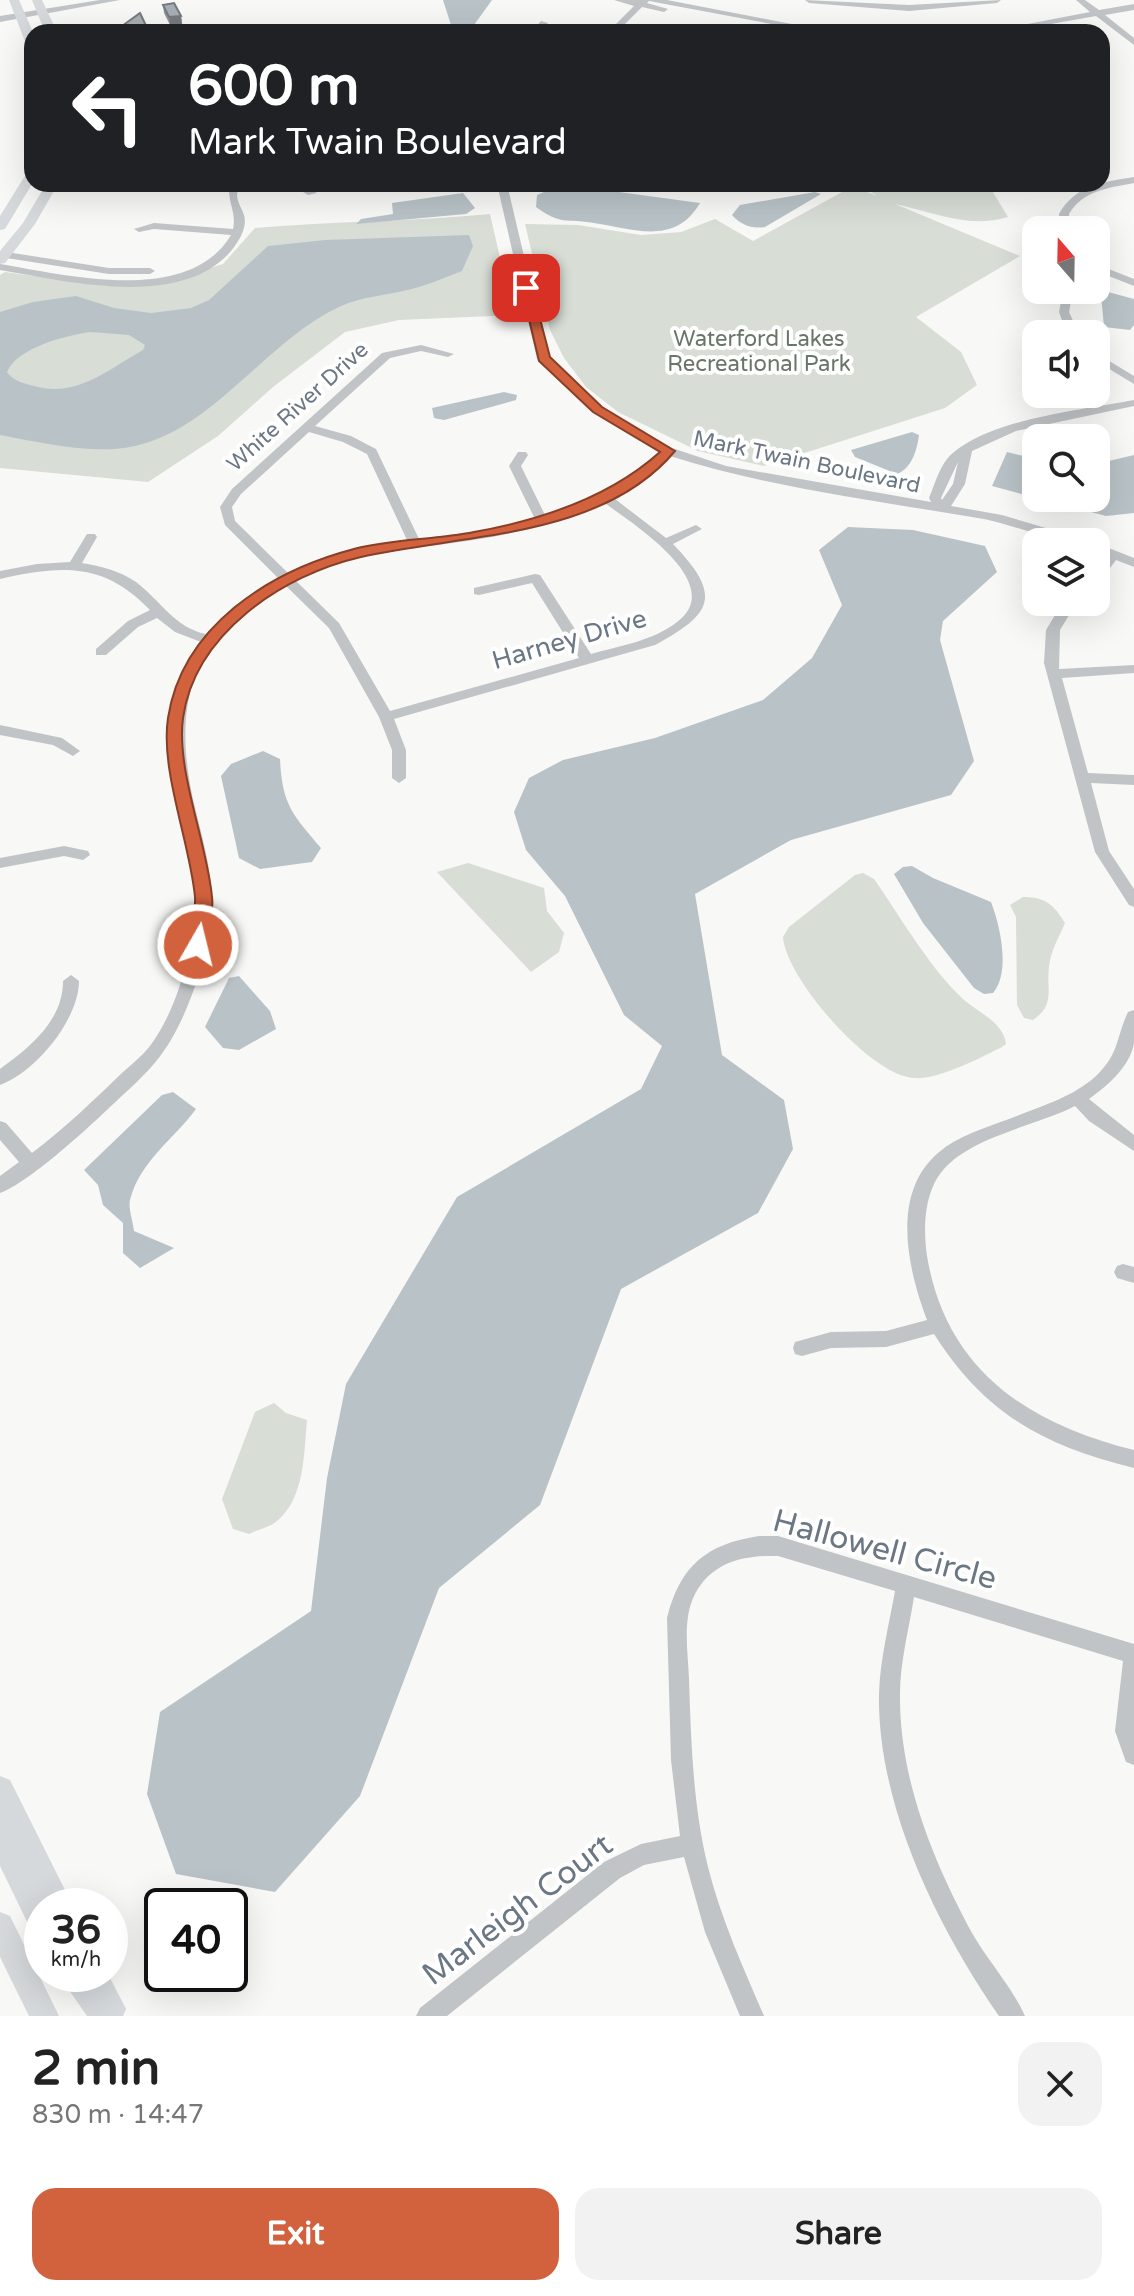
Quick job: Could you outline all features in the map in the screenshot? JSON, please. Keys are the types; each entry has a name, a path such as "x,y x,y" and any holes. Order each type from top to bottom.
{"main road":[{"path":"28,7 44,24"},
{"path":"0,226 24,187"},
{"path":"1,259 47,192"},
{"path":"0,1790 50,1888"},
{"path":"0,1836 25,1888"},
{"path":"0,1926 44,2016"},
{"path":"86,1992 105,2016"},
{"path":"102,1992 114,2016"}],"street":[{"path":"0,11 74,0"},
{"path":"0,19 28,7 116,0"},
{"path":"618,0 643,2 747,24"},
{"path":"653,0 785,24"},
{"path":"809,0 922,4 997,0"},
{"path":"1080,0 1134,42"},
{"path":"620,24 643,2"},
{"path":"1036,24 1134,7"},
{"path":"1090,24 1134,17"},
{"path":"1110,185 1134,180"},
{"path":"1,259 99,282 154,282 209,267 231,251 231,245 239,233 240,209 232,196 233,192"},
{"name":"Mark Twain Boulevard","path":"504,192 543,359 598,410 668,451 724,469 1002,519 1032,528"},
{"path":"1064,216 1076,198 1087,192"},
{"path":"139,229 154,226 239,233"},
{"path":"1110,274 1134,283"},
{"name":"White River Drive","path":"399,778 399,750 386,717 334,626 229,522 226,507 236,492 386,355 421,348 448,354"},
{"path":"1110,365 1134,381"},
{"path":"939,508 950,501 965,463 964,451 1001,433 1134,403"},
{"path":"306,427 347,439 372,452 415,543"},
{"path":"0,1186 100,1108 158,1047 184,991 198,945 204,899 175,746 175,719 184,682 208,639 249,602 287,581 357,553 474,537 542,521 639,478 668,451"},
{"path":"522,455 515,466 542,521"},
{"name":"Harney Drive","path":"386,717 665,636 685,622 698,607 697,576 683,558 603,496"},
{"path":"665,543 696,529"},
{"path":"74,566 91,537"},
{"path":"1110,555 1134,563"},
{"path":"0,575 41,566 74,566 101,571 132,585 173,627 208,639"},
{"path":"479,591 535,578 587,659"},
{"path":"101,652 133,624 158,612"},
{"path":"1063,616 1051,638 1054,674 1102,852 1134,901"},
{"path":"1054,674 1134,669"},
{"path":"0,730 57,741 73,751"},
{"path":"1082,778 1134,780"},
{"path":"0,863 64,851 83,855"},
{"path":"0,1078 26,1059 60,1019 71,1000 71,981"},
{"path":"1134,1016 1130,1042 1119,1064 1097,1085 966,1144 942,1159 927,1179 917,1218 922,1284 938,1325 975,1377 1013,1410 1077,1445 1134,1459"},
{"path":"1076,1097 1095,1116 1134,1144"},
{"path":"0,1128 31,1164"},
{"path":"0,1177 31,1164"},
{"path":"802,1348 831,1340 886,1339 938,1325"},
{"name":"Hallowell Circle","path":"752,2016 708,1904 692,1844 683,1765 677,1618 684,1593 699,1569 726,1551 759,1544 778,1546 1134,1655"},
{"path":"906,1585 889,1705 905,1793 925,1866 972,1957 1013,2016"},
{"path":"1134,1655 1126,1731 1134,1754"},
{"name":"Marleigh Court","path":"428,2016 612,1870 641,1855 692,1844"}],"green space":[{"name":"Waterford Lakes Recreational Park","path":"842,192 867,192 877,196 871,192 993,192 1008,217 965,220 895,204 1020,256 916,317 961,352 977,385 945,408 764,466 698,451 618,412 586,387 564,358 550,330 525,224 578,225 641,235 681,232 715,219 753,241"},
{"path":"490,214 513,315 399,320 345,332 273,387 218,436 148,482 0,468 0,275 5,272 108,286 157,284 223,264 255,228"},
{"path":"468,863 544,888 547,911 564,933 559,952 531,972 437,872"},
{"path":"863,873 874,879 951,987 996,1024 1006,1044 947,1072 914,1078 896,1073 854,1044 814,1000 788,955 783,937 789,927 855,875"},
{"path":"1023,897 1048,903 1065,923 1050,960 1047,1002 1033,1020 1024,1018 1017,1005 1016,917 1010,905"},
{"path":"274,1403 286,1413 307,1420 304,1460 298,1487 286,1511 274,1523 249,1534 233,1529 222,1499 255,1412"}],"shaded area":[{"path":"443,0 492,0 475,24 451,24"},
{"path":"544,192 619,192 700,203 679,225 666,230 639,231 552,217 536,207 537,195"},
{"path":"815,192 821,194 765,227 747,226 732,215 740,205"},
{"path":"463,193 475,208 466,214 356,224 361,219 393,214 392,203"},
{"path":"469,235 473,246 462,271 412,289 349,303 310,323 205,411 148,443 115,449 86,449 0,435 0,312 33,302 76,296 114,308 151,313 191,308 209,300 268,246 325,240","holes":["90,332 129,335 145,345 143,350 78,385 50,389 22,383 7,372 21,356 56,340"]},
{"path":"1110,293 1134,299 1134,325 1130,330 1110,328 1110,320 1103,320 1102,304 1110,304"},
{"path":"504,392 517,395 516,400 444,420 434,418 432,408"},
{"path":"912,432 919,435 915,452 910,463 897,474 855,457 851,450"},
{"path":"1007,452 1022,456 1022,494 992,486"},
{"path":"1134,455 1134,513 1106,516 1091,512 1110,512 1110,461"},
{"path":"848,527 913,530 985,546 997,572 943,621 940,640 974,761 951,795 791,840 695,894 722,1055 784,1100 793,1149 758,1213 621,1289 540,1505 439,1588 360,1796 275,1892 176,1874 147,1794 160,1712 311,1611 327,1478 346,1384 457,1197 641,1089 662,1046 624,1015 565,896 526,850 514,812 529,778 563,760 655,738 763,700 812,658 842,605 819,550"},
{"path":"263,751 280,759 286,799 303,827 321,848 312,862 260,869 239,858 221,776 231,764"},
{"path":"912,866 991,902 998,923 1003,961 1002,973 993,993 984,994 974,988 923,923 894,874 903,867"},
{"path":"239,976 270,1011 276,1029 239,1050 223,1048 205,1027 229,978"},
{"path":"173,1092 196,1109 141,1174 130,1211 134,1231 174,1248 140,1268 123,1253 123,1223 103,1205 98,1185 84,1170 162,1095"}],"building":[{"path":"174,3 181,16 169,17 163,5"},
{"path":"140,13 145,24 125,24"}],"route":[{"path":"198,945 204,899 175,746 175,719 184,682 208,639 249,602 312,569 357,553 474,537 542,521 587,504 639,478 668,451 598,410 543,359 526,288"}]}
